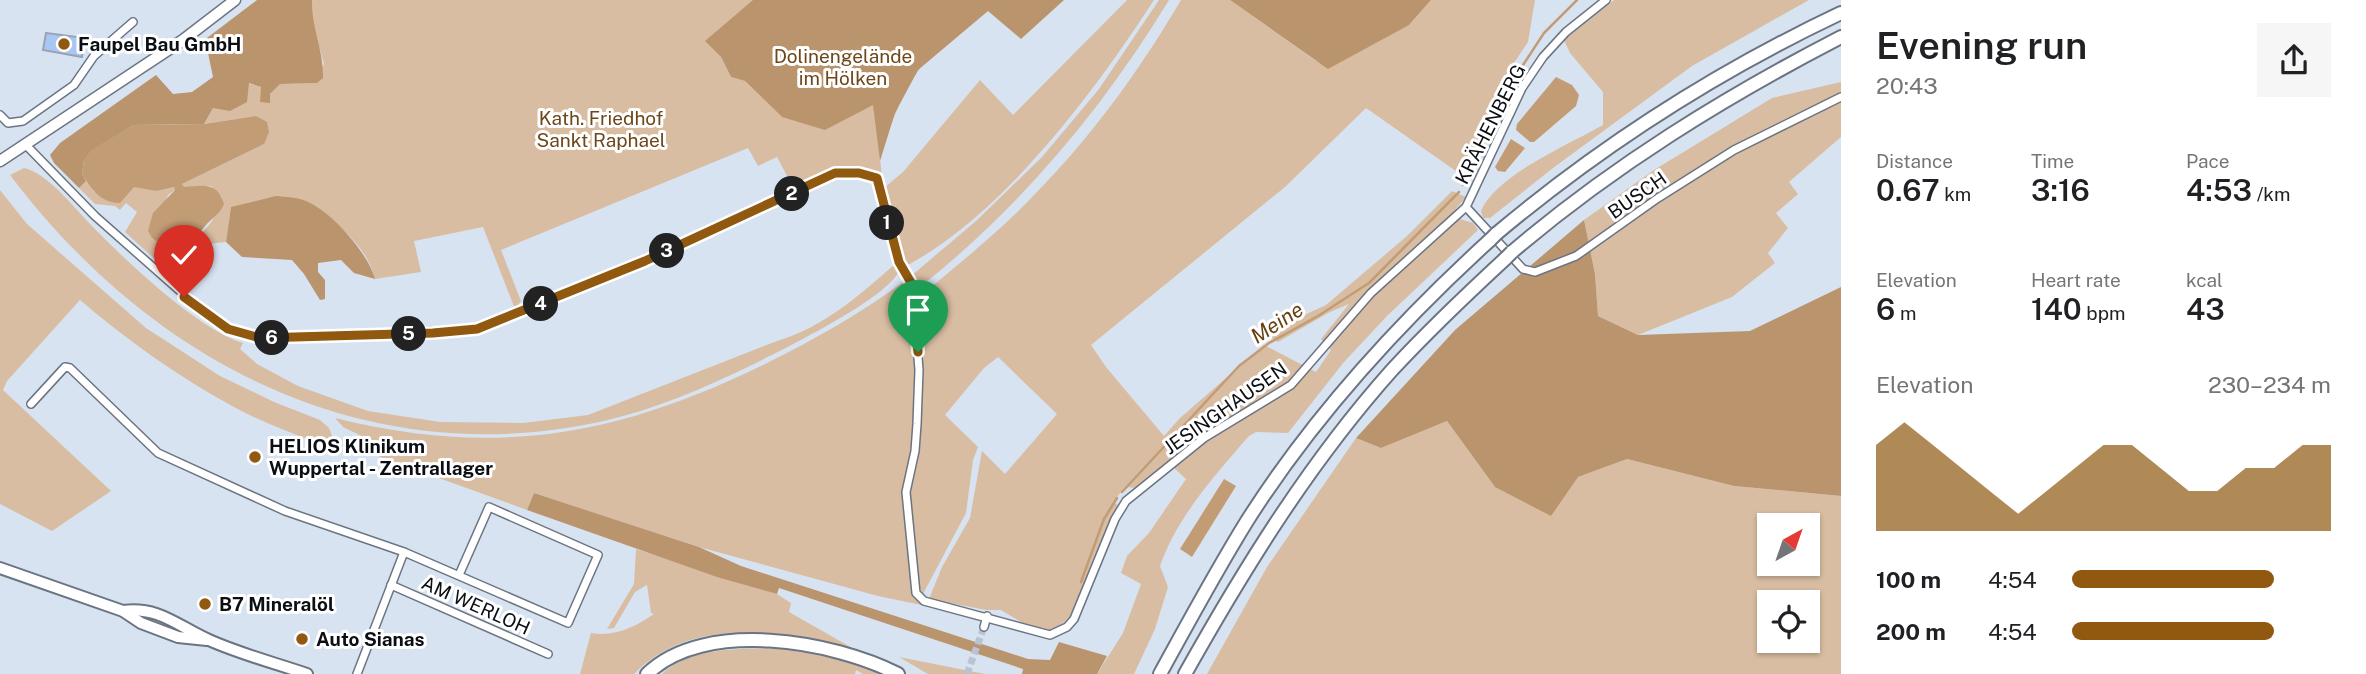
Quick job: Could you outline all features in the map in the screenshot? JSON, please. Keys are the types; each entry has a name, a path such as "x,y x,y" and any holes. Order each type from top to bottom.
{"highway":[{"path":"1160,674 1248,520 1321,419 1421,305 1493,237 1569,175 1642,123 1705,84 1841,13"},
{"path":"1185,674 1264,540 1327,450 1391,372 1444,316 1509,255 1567,206 1641,153 1703,113 1841,37"},
{"path":"648,673 679,652 700,646 751,640 803,645 898,674"}],"main road":[{"path":"0,161 183,40 235,0"},
{"path":"0,568 123,611 145,611 181,623 207,640 307,674"}],"street":[{"name":"KRÄHENBERG","path":"1466,207 1522,88 1543,57 1566,32 1606,0"},
{"path":"0,115 13,124 23,121 42,108 74,85 94,56 133,22"},
{"name":"BUSCH","path":"1466,207 1522,269 1535,272 1576,256 1658,198 1734,150 1841,97"},
{"name":"JESINGHAUSEN","path":"25,144 95,216 214,321 241,334 281,339 477,329 645,261 835,173 859,173 877,178 899,262 917,293 914,307 919,370 917,424 915,451 906,492 916,593 924,601 987,616 1042,635 1050,635 1066,627 1074,619 1110,531 1126,501 1204,438 1291,385 1371,293 1466,207"},
{"path":"31,404 65,367 70,368 158,453 285,511 404,552"},
{"name":"AM WERLOH","path":"357,674 404,552 568,622 598,555 489,507 458,575"},
{"name":"AM WERLOH","path":"391,585 548,654"},
{"path":"984,627 987,616"}],"green space":[{"path":"257,0 312,0 313,20 323,68 323,78 317,83 280,84 270,94 270,103 260,102 261,87 249,83 247,102 230,111 213,108 204,124 134,125 91,151 84,161 82,173 86,181 79,188 54,163 50,155 60,143 156,75 173,94 192,92 213,77 208,53 199,44"},
{"name":"Kath. Friedhof Sankt Raphael","path":"312,0 754,0 706,41 721,57 731,77 745,81 782,117 990,5 923,64 906,89 879,152 882,175 835,171 794,189 777,157 758,166 748,148 501,250 521,301 515,309 483,227 414,241 421,272 375,279 366,256 359,247 314,205 231,207 226,242 196,245 169,272 125,232 137,212 126,203 120,210 115,206 95,204 79,188 86,181 94,192 141,186 157,191 174,187 175,190 168,195 152,238 172,253 190,243 210,223 222,197 211,186 183,187 182,184 264,144 256,116 204,124 213,108 248,83 261,87 270,103 270,94 280,84 316,83 324,64 311,18"},
{"name":"Dolinengelände im Hölken","path":"753,0 1064,0 1021,39 988,11 918,70 895,113 880,161 873,105 825,130 782,117 745,81 731,77 721,57 705,41"},
{"path":"1127,0 1154,0 1075,111 1012,183 977,216 942,244 906,266 887,214 884,188 903,172 980,80 1013,115"},
{"path":"1159,0 1169,0 1144,40 1089,116 1028,187 961,253 925,283 911,276 976,221 1042,157 1099,89"},
{"path":"1181,0 1230,0 1316,61 1409,25 1431,0 1535,0 1528,42 1504,78 1469,161 1460,174 1366,108 1285,187 1091,345 1164,436 1180,418 1264,345 1316,372 1331,350 1321,339 1349,304 1278,342 1269,336 1274,329 1326,305 1407,236 1452,191 1466,197 1450,216 1473,223 1478,230 1387,316 1344,362 1288,433 1256,432 1249,436 1223,466 1198,497 1167,548 1160,566 1168,587 1155,629 1134,674 1097,674 1123,633 1141,584 1121,573 1127,556 1149,533 1186,479 1172,466 1164,466 1137,488 1125,487 1113,502 1118,505 1093,559 1074,612 1059,627 1046,631 1026,625 1001,610 986,610 929,599 942,567 970,518 982,451 1005,474 1057,414 998,357 984,368 945,415 978,447 973,460 966,513 923,594 918,584 909,494 917,455 917,304 923,294 1021,208 1075,150 1132,77"},
{"path":"1230,0 1431,0 1409,25 1328,69"},
{"path":"1614,0 1809,0 1692,66 1490,218 1483,218 1481,211 1489,198 1517,173 1603,125 1603,92 1570,53 1564,40"},
{"path":"1841,82 1841,137 1789,182 1798,194 1776,213 1788,228 1768,253 1775,263 1732,297 1638,335 1598,316 1595,274 1584,220 1654,170 1772,98"},
{"path":"24,168 52,184 107,242 185,310 225,336 243,343 240,349 257,364 298,386 368,411 440,422 523,423 588,415 810,328 839,310 894,265 898,273 873,297 808,336 716,382 642,410 604,421 516,433 431,431 349,416 271,388 198,349 129,300 67,242 10,175"},
{"path":"0,190 27,224 146,328 220,376 320,420 329,428 338,452 259,420 193,383 154,358 80,300 7,381 3,390 111,491 52,531 0,504"},
{"path":"276,196 303,200 336,222 365,257 375,279 354,273 341,260 318,263 318,272 325,280 325,299 320,300 292,260 242,257 226,242 231,207"},
{"path":"1584,220 1595,274 1598,316 1638,335 1750,331 1841,287 1841,496 1734,486 1627,459 1578,477 1551,516 1495,487 1447,421 1381,448 1356,438 1455,330"},
{"path":"906,280 910,286 916,379 912,450 904,508 913,595 931,607 878,596 699,547 534,493 527,510 378,456 374,442 343,427 335,418 394,430 449,437 555,433 607,423 711,389 765,364 838,325"},
{"path":"1447,421 1495,487 1578,477 1627,459 1734,486 1841,496 1841,674 1207,674 1267,567 1356,438 1381,448"},
{"path":"534,493 699,547 741,566 1028,659 1050,660 1059,642 1107,656 1097,674 1022,674 1023,669 779,588 777,594 717,577 527,510"},
{"path":"636,549 777,594 791,603 789,612 861,653 772,635 713,635 685,642 658,655 634,674 580,674 591,633 608,634 624,630 654,614 651,613 647,585 635,592 614,628 607,629 634,584"},
{"path":"776,648 837,658 883,674 863,674 856,670 855,674 662,674 673,665 701,654"},
{"path":"899,657 985,674 928,674"}],"shaded area":[{"path":"1556,77 1572,85 1579,95 1576,106 1534,142 1530,142 1516,130 1517,124"},
{"path":"256,116 267,122 269,132 264,144 182,184 184,187 213,188 224,204 192,241 172,253 152,238 148,231 153,213 175,190 174,187 157,191 134,187 120,203 113,202 97,194 82,173 84,161 91,150 134,125 204,124"},
{"path":"1511,139 1525,148 1505,172 1498,171 1495,167"},
{"path":"1224,479 1236,486 1192,557 1180,549"}],"building":[{"name":"Faupel Bau GmbH","path":"46,33 85,38 82,57 43,50"}],"waterway":[{"name":"Meine","path":"1523,65 1544,33 1577,0"},
{"name":"Meine","path":"1463,185 1518,73"},
{"name":"Meine","path":"1122,492 1239,366 1269,343 1369,283 1459,192"},
{"name":"Meine","path":"1081,582 1104,519 1117,498"}],"tunnel":[{"path":"967,674 984,627"}],"place":[{"name":"Faupel Bau GmbH","path":"64,44"},
{"name":"HELIOS Klinikum Wuppertal - Zentrallager","path":"255,457"},
{"name":"B7 Mineralöl","path":"205,604"},
{"name":"Auto Sianas","path":"302,639"}],"route":[{"path":"184,297 228,329 260,338 433,333 477,329 498,323 645,261 835,173 859,173 877,178 899,262 917,293 914,307 918,352"}]}
